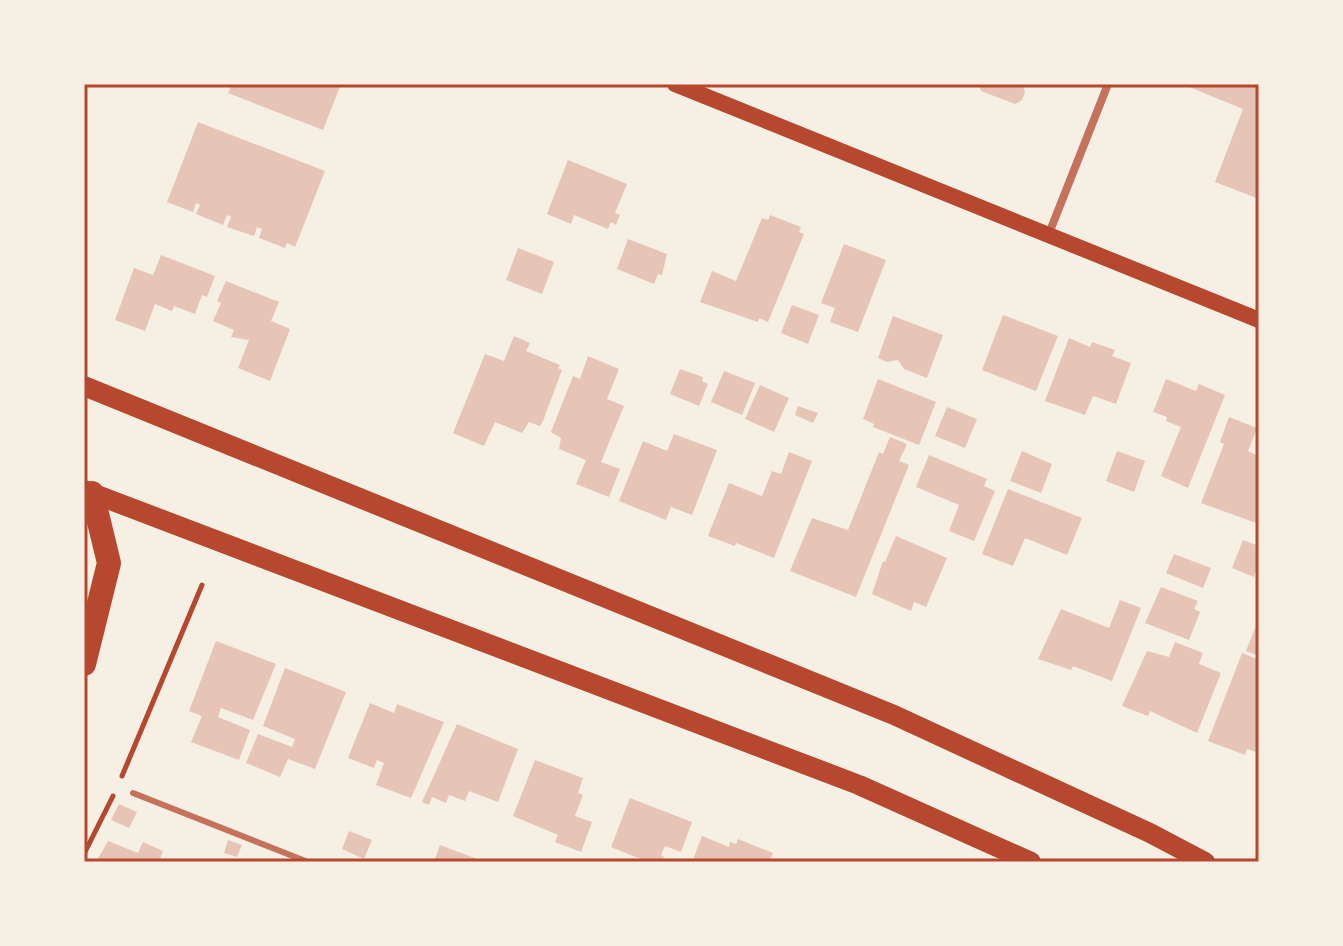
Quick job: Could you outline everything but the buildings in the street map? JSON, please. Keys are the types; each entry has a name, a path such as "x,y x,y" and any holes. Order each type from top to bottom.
{"highway":[{"path":"84,664 109,563 88,491"}],"main road":[{"path":"675,84 1259,320"},
{"path":"84,386 894,715 1150,833 1205,862"},
{"path":"88,491 859,785 1031,862"}],"street":[{"path":"1048,236 1108,84"}],"lane":[{"path":"133,793 308,862"}],"path":[{"path":"124,770 202,585"},
{"path":"84,854 111,802"}]}
